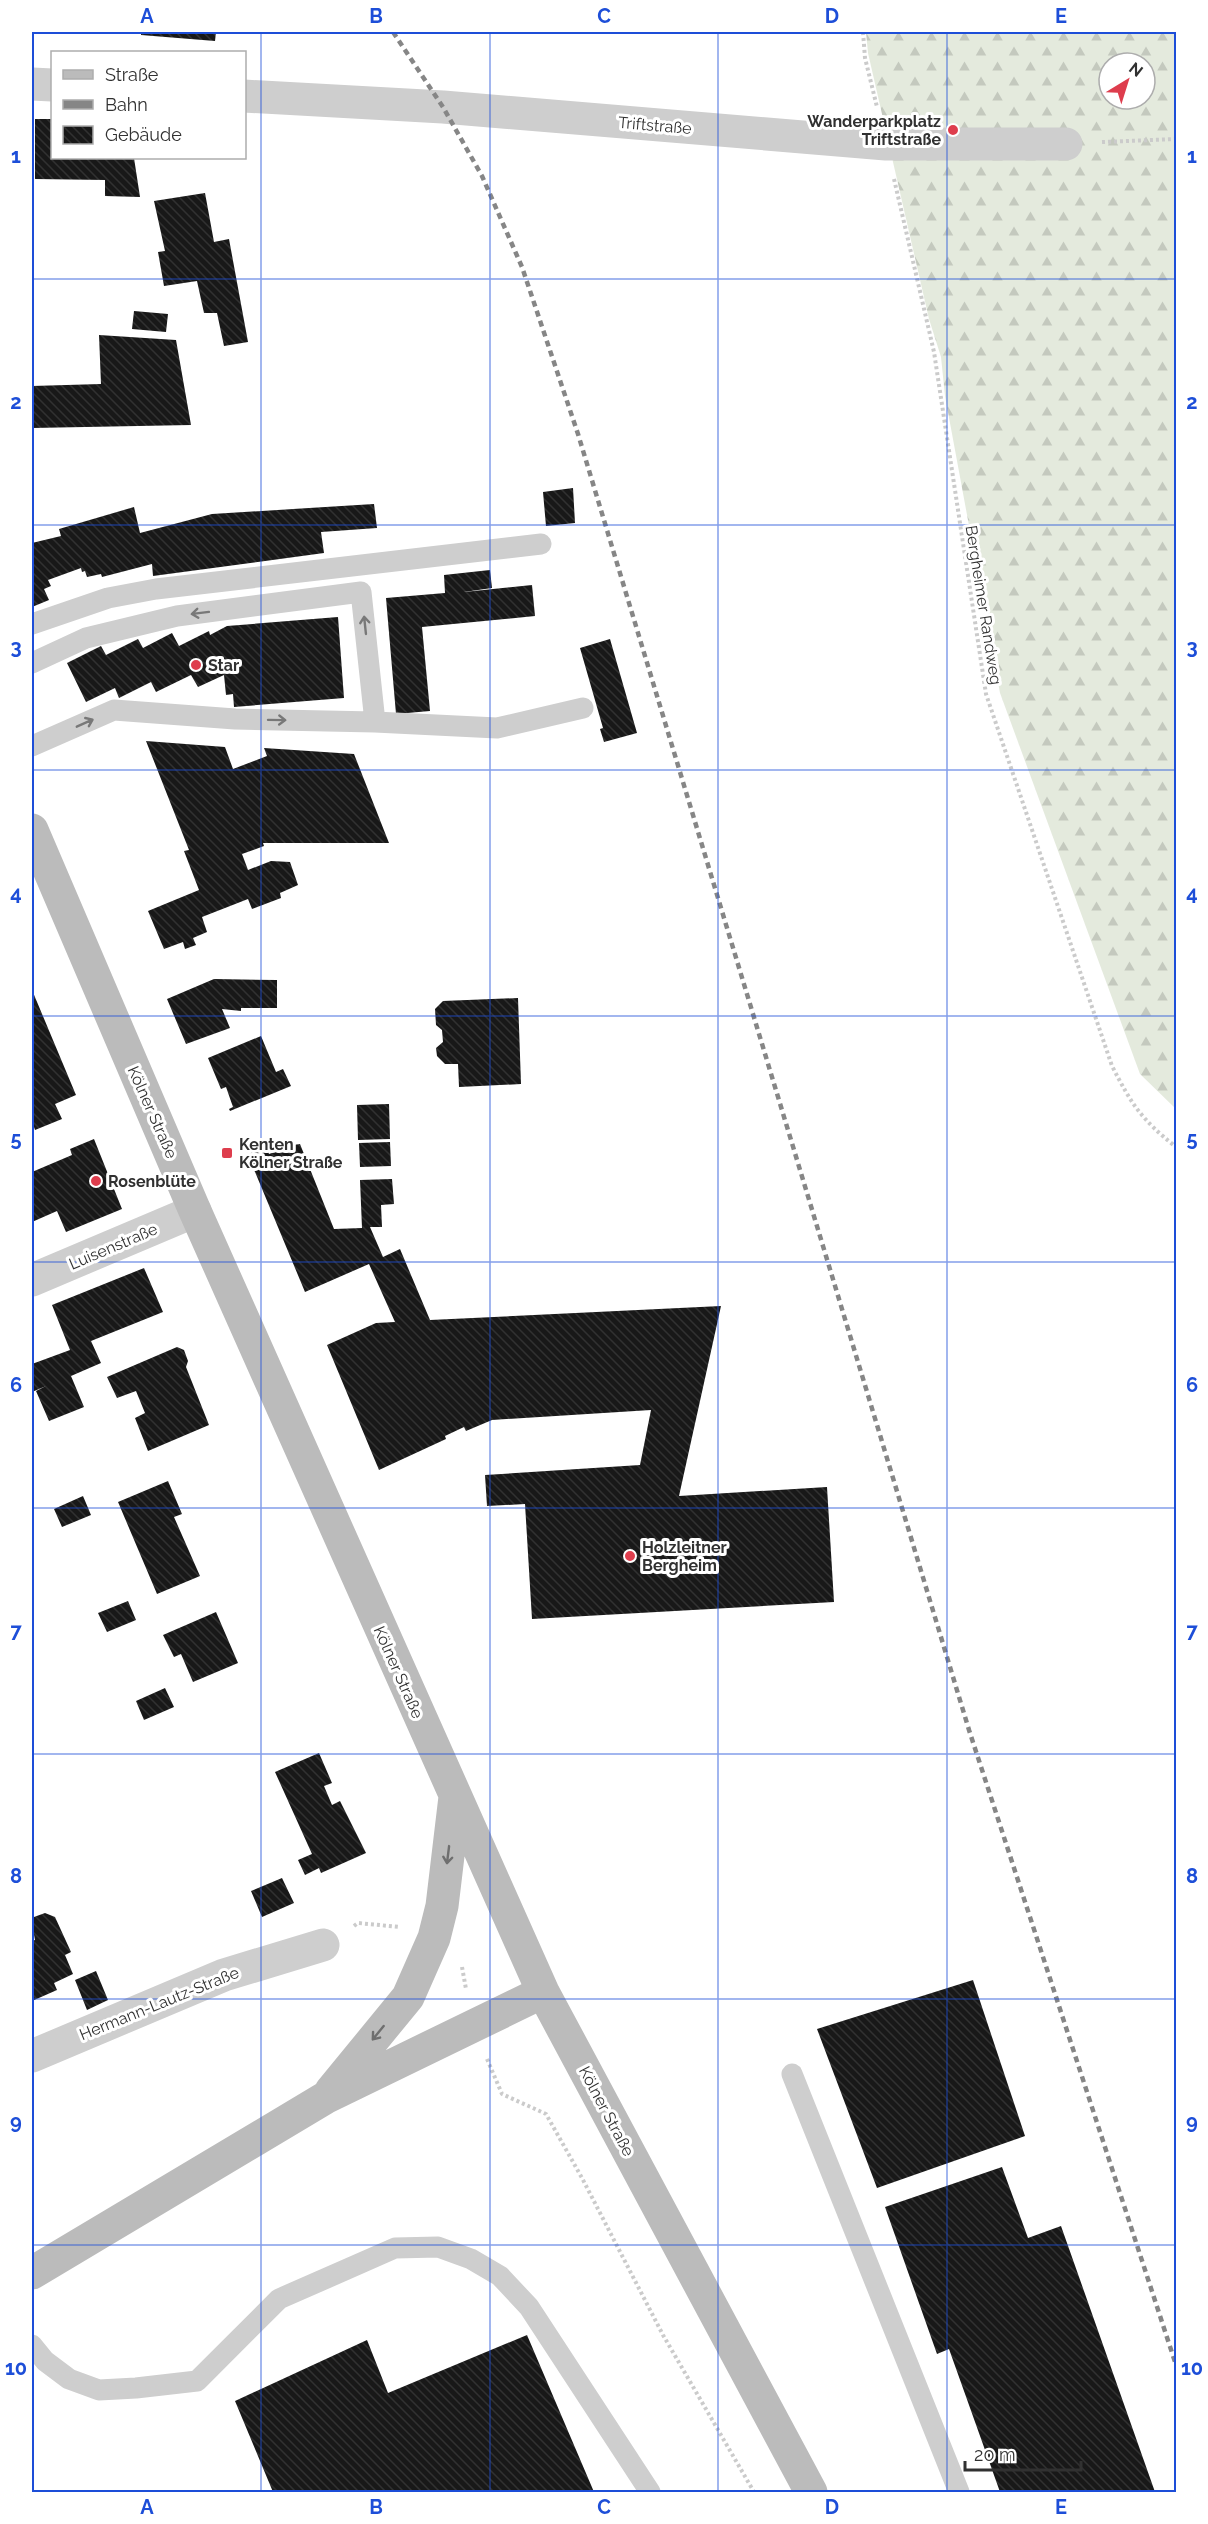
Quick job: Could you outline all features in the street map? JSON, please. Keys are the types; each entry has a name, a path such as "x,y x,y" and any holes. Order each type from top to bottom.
{"main road":[{"name":"Kölner Straße","path":"32,830 195,1211 543,1992 811,2493"},
{"path":"325,2098 408,1997 434,1938 442,1906 455,1797"},
{"path":"32,2273 325,2098 543,1992"}],"street":[{"path":"32,84 51,85"},
{"name":"Triftstraße","path":"246,96 443,107 886,144 1066,144"},
{"name":"Luisenstraße","path":"32,1280 195,1211"},
{"name":"Hermann-Lautz-Straße","path":"32,2056 224,1975 323,1945"}],"lane":[{"path":"32,624 108,598 156,589 541,544"},
{"path":"32,663 86,638 177,616 361,592 375,722"},
{"path":"32,746 114,710 235,719 375,722 496,728 583,708"},
{"path":"792,2074 959,2493"},
{"path":"32,2345 45,2361 69,2379 99,2390 197,2381 279,2299 395,2248 438,2247 471,2259 500,2276 529,2307 650,2493"}],"path":[{"name":"Bergheimer Randweg","path":"863,32 865,58 934,352 986,694 1066,936 1112,1066 1131,1103 1150,1125 1176,1147"},
{"path":"1066,144 1176,139"},
{"path":"472,2027 502,2094 546,2114 582,2178 663,2335 754,2493"}],"green space":[{"path":"866,32 1176,32 1176,1109 1140,1074 1000,693 945,396 941,357 929,319 868,53"}],"building":[{"path":"141,32 216,32 215,41 141,35"},
{"path":"35,119 51,119 51,159 134,159 140,197 105,196 105,180 35,179"},
{"path":"205,193 214,242 229,239 248,342 224,346 217,313 204,313 197,281 164,286 158,252 165,251 154,201"},
{"path":"134,311 168,314 166,332 132,329"},
{"path":"99,335 176,340 191,425 32,428 32,386 101,384"},
{"path":"573,488 575,523 546,526 543,492"},
{"path":"374,504 377,528 321,532 324,553 153,576 152,564 102,577 101,574 87,577 81,568 48,580 51,586 44,589 49,600 32,607 32,543 61,536 59,529 134,507 140,533 212,514"},
{"path":"490,570 492,588 464,592 532,585 535,616 422,627 430,711 396,714 386,598 445,593 444,575"},
{"path":"338,617 344,698 234,707 233,694 226,695 224,675 198,687 191,675 156,692 151,682 119,698 115,688 86,702 67,663 101,646 106,655 138,639 143,648 172,633 179,646 209,631 210,635 227,626"},
{"path":"610,639 637,733 604,742 600,729 603,728 580,648"},
{"path":"146,741 225,747 233,769 267,756 264,748 354,754 389,843 263,843 264,846 242,854 248,870 271,861 290,862 298,885 280,893 281,898 252,909 248,899 202,917 207,932 193,938 196,945 185,949 183,942 164,949 148,911 199,890 184,851 189,850"},
{"path":"214,979 277,980 277,1008 241,1008 241,1011 222,1009 230,1028 186,1044 167,999"},
{"path":"32,990 76,1095 55,1104 62,1119 35,1130 32,1121"},
{"path":"518,998 521,1084 459,1087 458,1064 445,1064 437,1056 436,1048 443,1042 442,1030 436,1025 435,1009 443,1001"},
{"path":"261,1036 276,1072 283,1069 291,1086 230,1111 229,1109 233,1107 226,1087 221,1089 208,1058"},
{"path":"389,1104 390,1139 358,1140 357,1105"},
{"path":"94,1139 122,1209 66,1232 57,1211 32,1222 32,1172 72,1155 70,1149"},
{"path":"264,1141 269,1154 300,1144 334,1229 362,1228 360,1180 392,1179 394,1204 381,1205 382,1227 370,1227 383,1257 400,1249 430,1320 721,1306 679,1496 827,1487 834,1602 532,1619 525,1504 487,1506 485,1475 640,1465 651,1410 492,1420 466,1431 464,1427 445,1436 446,1439 379,1470 327,1345 376,1323 395,1322 369,1264 305,1292 245,1148"},
{"path":"390,1142 391,1166 360,1167 359,1143"},
{"path":"144,1268 163,1312 91,1341 101,1363 71,1376 84,1407 49,1421 36,1391 46,1386 32,1392 32,1364 70,1350 52,1305"},
{"path":"177,1347 184,1350 188,1361 186,1367 209,1425 148,1451 135,1418 145,1413 136,1391 117,1398 107,1377"},
{"path":"168,1481 182,1514 174,1517 200,1576 157,1594 118,1502"},
{"path":"83,1496 91,1515 62,1527 54,1509"},
{"path":"128,1601 136,1620 107,1632 98,1613"},
{"path":"216,1612 238,1663 193,1682 181,1654 174,1657 163,1635"},
{"path":"165,1688 174,1707 144,1720 136,1701"},
{"path":"319,1753 332,1783 324,1786 332,1805 340,1801 366,1853 321,1873 319,1868 305,1875 298,1860 312,1854 275,1772"},
{"path":"282,1878 294,1903 262,1917 251,1891"},
{"path":"45,1913 55,1917 71,1952 65,1955 73,1974 54,1983 57,1990 32,2001 32,1941 35,1940 32,1924 34,1917"},
{"path":"96,1971 108,2000 87,2010 75,1980"},
{"path":"973,1980 1025,2136 877,2188 817,2029"},
{"path":"1002,2167 1028,2238 1061,2226 1155,2492 1000,2492 949,2349 937,2354 885,2207"},
{"path":"527,2335 594,2492 273,2492 235,2401 367,2340 388,2393"}],"railway":[{"path":"393,32 443,107 482,176 522,267 578,434 969,1730 1176,2365"}],"place":[{"name":"Wanderparkplatz Triftstraße","path":"953,130"},
{"name":"Star","path":"196,665"},
{"name":"Kenten Kölner Straße","path":"227,1153"},
{"name":"Rosenblüte","path":"96,1181"},
{"name":"Holzleitner Bergheim","path":"630,1556"}]}
